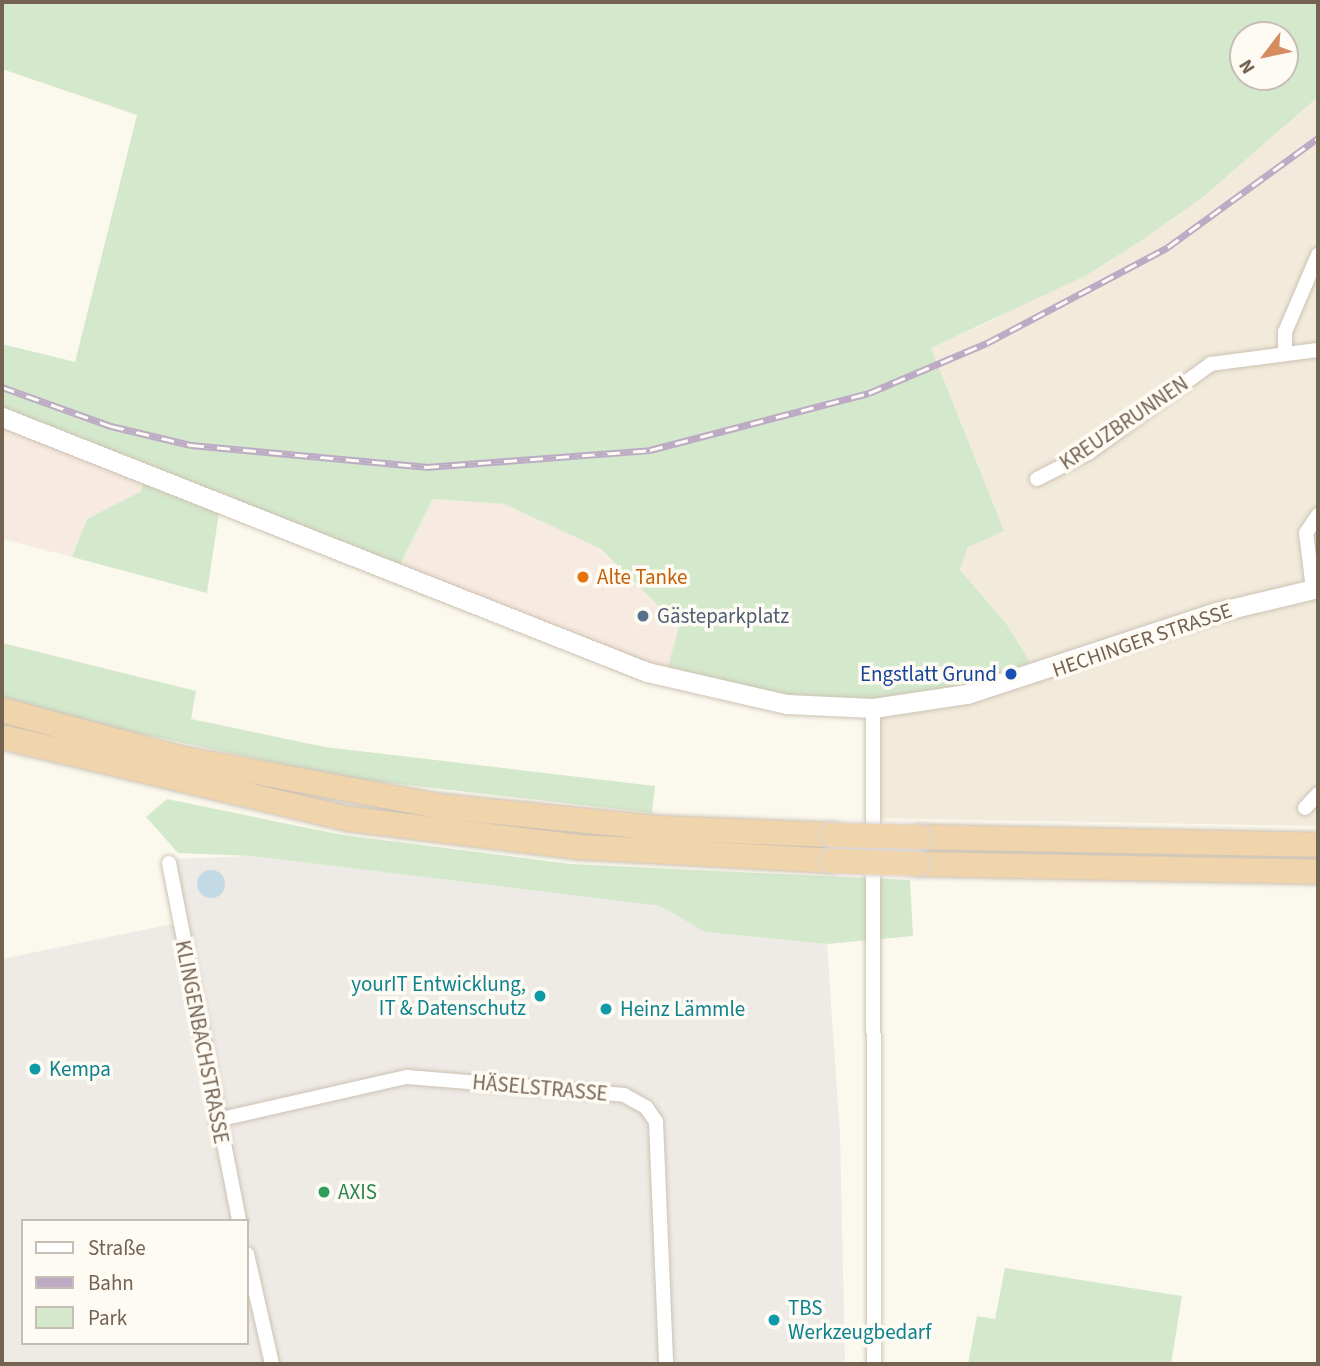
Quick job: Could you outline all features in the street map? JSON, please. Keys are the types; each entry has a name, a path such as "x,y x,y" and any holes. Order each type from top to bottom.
{"highway":[{"path":"2,710 180,758 438,806 658,828 833,835 1318,845"},
{"path":"2,737 175,782 363,821 579,847 918,864 1318,872"}],"street":[{"path":"1318,255 1285,332 1285,353 1318,350"},
{"name":"KREUZBRUNNEN","path":"1037,479 1088,453 1211,364 1285,353"},
{"name":"HECHINGER STRASSE","path":"2,417 665,678 787,704 873,708 967,694 1217,612 1316,588"},
{"path":"1316,588 1306,533 1318,515"},
{"path":"873,708 874,1364"},
{"path":"1305,808 1318,794"},
{"name":"KLINGENBACHSTRASSE","path":"169,863 216,1120 239,1219"},
{"name":"HÄSELSTRASSE","path":"216,1120 407,1077 635,1101 656,1122 666,1364"},
{"path":"248,1258 272,1364"}],"shaded area":[{"path":"1318,97 1318,826 871,818 873,708 1005,622 960,570 968,547 1003,531 930,348 993,320 1203,197"},
{"path":"2,417 148,476 140,492 87,519 72,557 2,539"},
{"path":"433,499 504,504 601,549 680,626 665,678 396,573"},
{"path":"252,856 660,906 705,932 827,944 840,1135 845,1364 2,1364 2,959 187,921 176,859"}],"green space":[{"path":"2,2 1318,2 1318,97 1203,197 1139,242 1085,276 931,348 1004,531 968,547 960,570 1005,622 1038,675 873,708 665,678 679,626 601,549 504,504 433,499 396,573 220,505 207,593 72,557 87,519 140,492 148,476 2,417 2,344 75,362 137,115 2,69"},
{"path":"2,643 196,691 191,719 325,747 655,786 652,813 347,778 90,723 2,697"},
{"path":"167,799 342,835 570,864 910,880 913,936 827,944 705,932 660,906 252,856 178,853 146,817"},
{"path":"1005,1268 1182,1296 1171,1364 968,1364 977,1316 995,1319"}],"water":[{"path":"211,870 221,874 225,884 221,894 211,898 201,894 197,884 201,874"}],"railway":[{"path":"2,387 111,426 191,445 426,467 650,450 869,393 987,343 1168,247 1318,138"}],"place":[{"name":"Alte Tanke","path":"583,577"},
{"name":"Gästeparkplatz","path":"643,616"},
{"name":"Engstlatt Grund","path":"1011,674"},
{"name":"yourIT Entwicklung, IT & Datenschutz","path":"540,996"},
{"name":"Heinz Lämmle","path":"606,1009"},
{"name":"Kempa","path":"35,1069"},
{"name":"AXIS","path":"324,1192"},
{"name":"TBS Werkzeugbedarf","path":"774,1320"}]}
